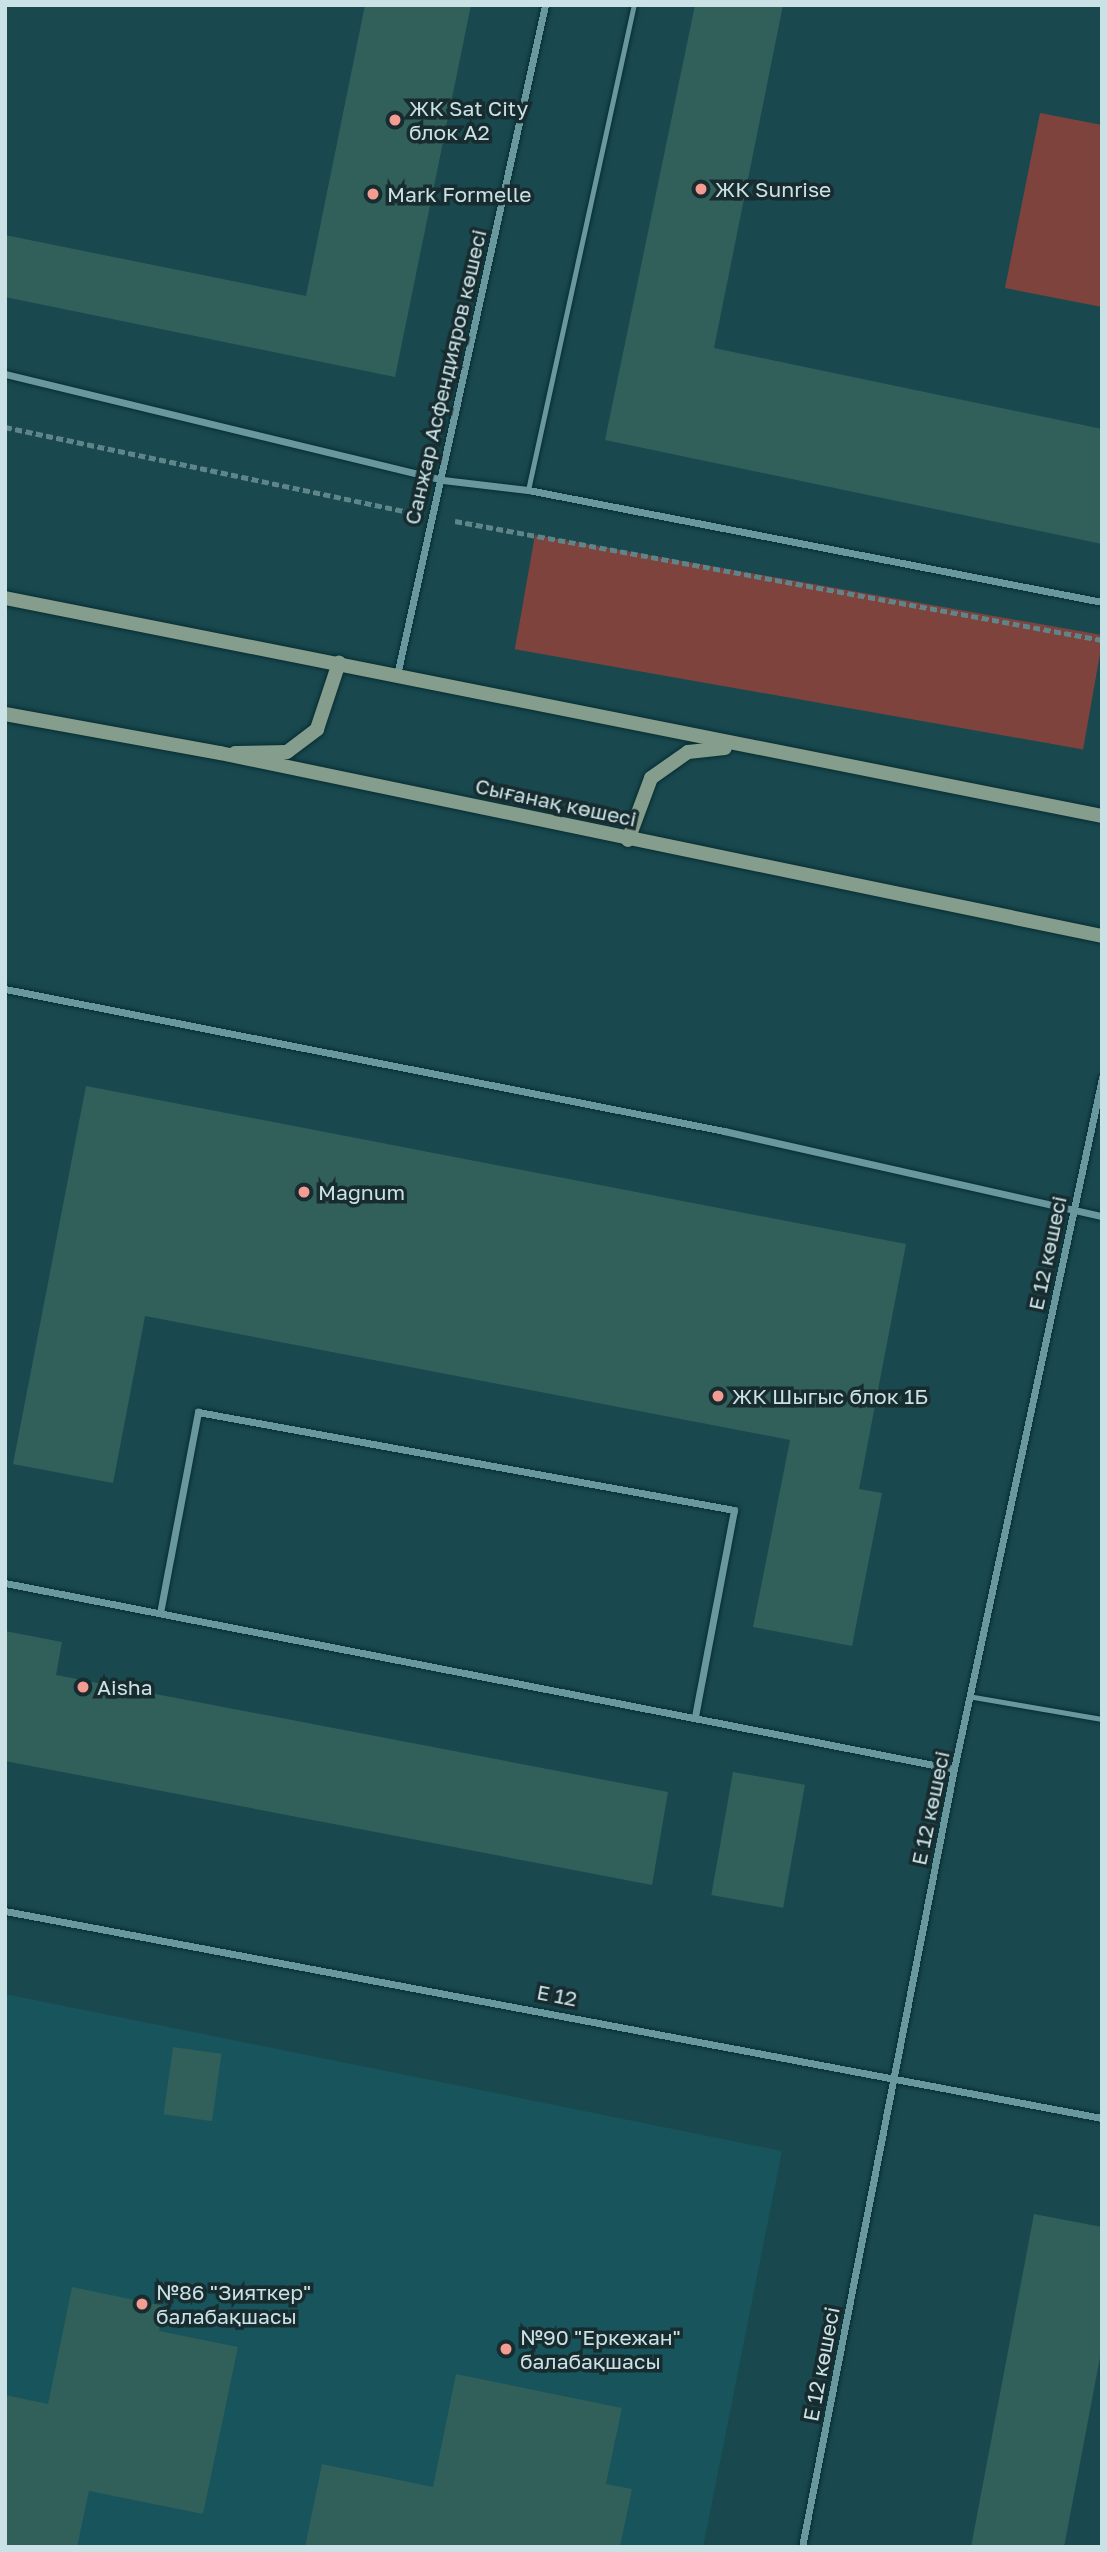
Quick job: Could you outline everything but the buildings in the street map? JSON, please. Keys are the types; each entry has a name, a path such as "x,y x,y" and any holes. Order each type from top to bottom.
{"main road":[{"path":"5,598 1102,817"},
{"path":"220,753 286,751 317,729 339,663"},
{"name":"Сығанақ көшесі","path":"6,719 220,753 628,840 1102,936"},
{"path":"628,840 652,778 688,751 744,747"}],"street":[{"name":"Санжар Асфендияров көшесі","path":"397,675 545,5"},
{"path":"5,374 442,480 528,490 1102,602"},
{"path":"5,989 724,1131 1102,1216"},
{"name":"Е 12 көшесі","path":"802,2547 954,1769 974,1697 1102,1077"},
{"path":"160,1613 198,1412 734,1510 695,1716"},
{"path":"5,1583 695,1716 954,1769"},
{"name":"E 12","path":"5,1911 896,2076 1102,2118"}],"lane":[{"path":"528,490 634,5"},
{"path":"974,1697 1102,1719"}],"path":[{"path":"5,427 432,517 1102,640"}],"shaded area":[{"path":"1040,113 1102,125 1102,307 1005,288"},
{"path":"535,535 1102,635 1083,749 515,649"},
{"path":"5,1994 782,2151 703,2547 5,2547"}],"place":[{"name":"ЖК Sat City блок A2","path":"395,120"},
{"name":"ЖК Sunrise","path":"701,189"},
{"name":"Mark Formelle","path":"373,194"},
{"name":"Magnum","path":"304,1192"},
{"name":"ЖК Шыгыс блок 1Б","path":"718,1396"},
{"name":"Aisha","path":"83,1687"},
{"name":"№86 \"Зияткер\" балабақшасы","path":"142,2304"},
{"name":"№90 \"Еркежан\" балабақшасы","path":"506,2349"}]}
